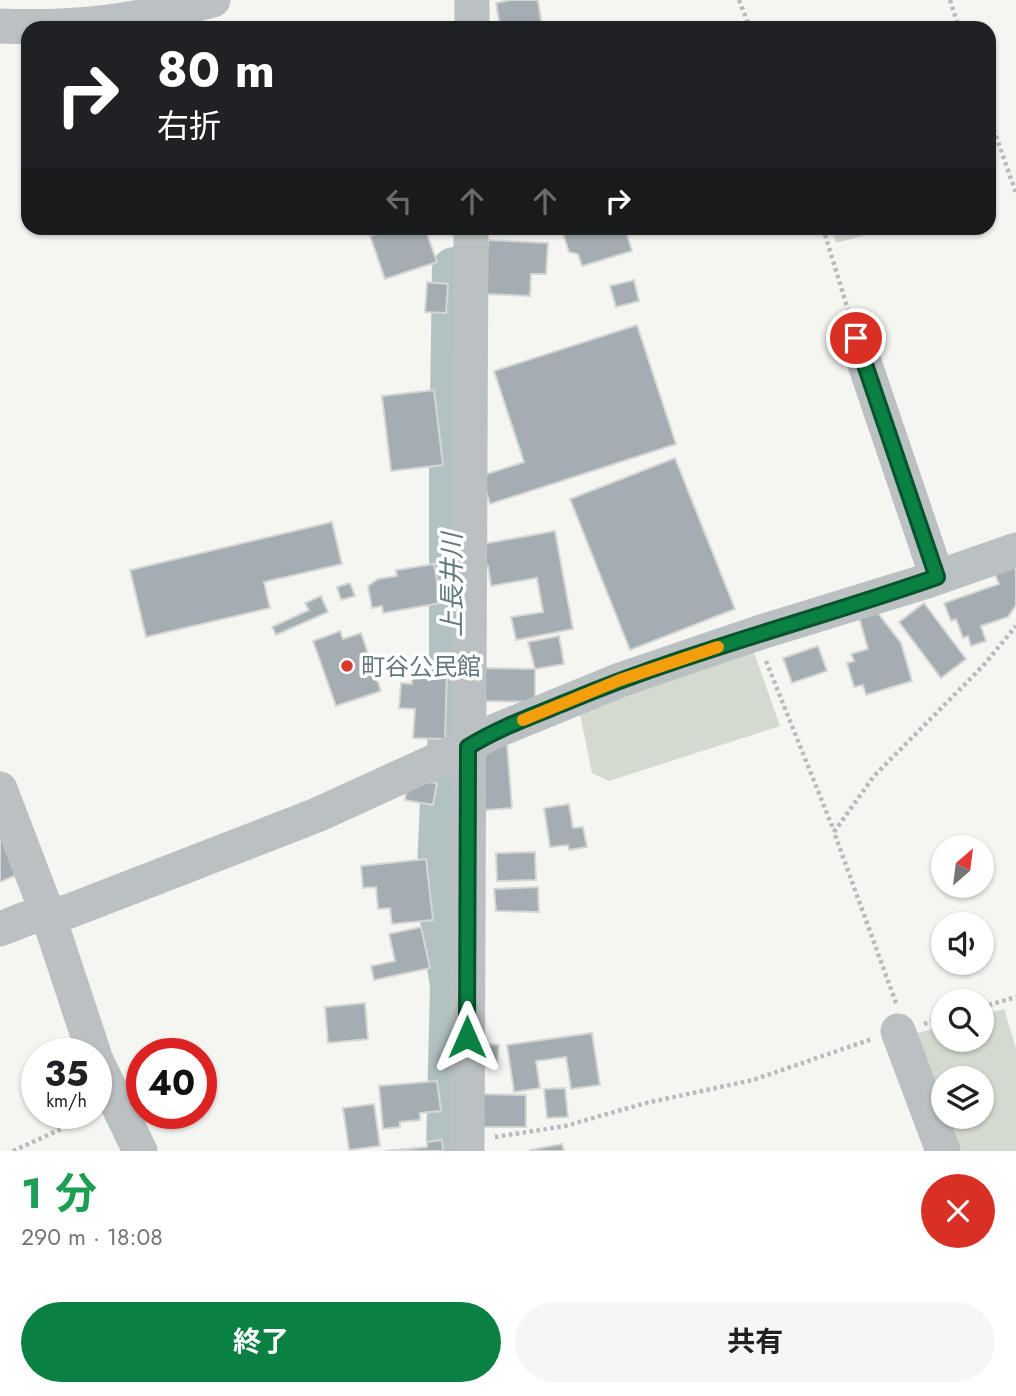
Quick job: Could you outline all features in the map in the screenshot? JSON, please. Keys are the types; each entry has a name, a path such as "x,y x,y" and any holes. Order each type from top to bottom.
{"street":[{"path":"129,21 213,0"},
{"path":"472,0 472,21"},
{"path":"0,26 21,26"},
{"path":"467,1146 471,235"},
{"path":"856,338 937,577"},
{"path":"0,929 28,918 67,912 317,815 468,747 488,734 620,680 1016,550"},
{"path":"0,789 48,915 89,1038"},
{"path":"902,1030 943,1151"},
{"path":"112,1093 140,1151"}],"path":[{"path":"739,0 747,21"},
{"path":"950,0 957,21"},
{"path":"996,136 1016,193"},
{"path":"825,235 856,338"},
{"path":"834,832 874,776 982,667 1016,626"},
{"path":"755,634 834,832 902,1030"},
{"path":"994,1003 1016,997"},
{"path":"467,1146 565,1126 646,1103 754,1080 931,1022"},
{"path":"13,1151 61,1129"}],"shaded area":[{"path":"833,235 866,235 836,243"},
{"path":"751,644 780,726 609,781 592,773 579,709"},
{"path":"1004,1009 1016,1048 1016,1151 949,1151 941,1129 994,1129 994,1066 931,1066 931,1102 907,1036 931,1029 931,1052 994,1052 994,1012"}],"building":[{"path":"538,0 541,21 499,21 496,3"},
{"path":"427,235 437,262 385,279 370,236"},
{"path":"563,235 627,235 632,251 582,266 578,254 569,252"},
{"path":"488,240 548,243 546,274 531,274 530,296 485,294"},
{"path":"634,280 639,301 616,307 610,286"},
{"path":"427,282 448,284 446,313 425,312"},
{"path":"637,325 676,444 490,504 483,480 487,474 524,462 494,371"},
{"path":"434,390 443,465 391,471 382,396"},
{"path":"675,458 735,609 630,650 570,499"},
{"path":"332,522 342,564 264,582 270,608 146,637 130,570"},
{"path":"555,531 573,629 516,640 511,617 543,612 537,578 491,586 488,566 482,567 477,545"},
{"path":"1013,562 1016,571 1016,605 1008,617 981,626 986,641 971,646 968,636 963,638 956,619 951,621 944,603 999,584 993,569"},
{"path":"434,564 441,603 383,613 382,606 372,608 368,586 378,579 397,576 396,570"},
{"path":"350,583 355,596 341,600 337,587"},
{"path":"321,596 328,612 276,635 272,627 309,610 305,603"},
{"path":"924,603 966,659 941,678 899,622"},
{"path":"877,612 901,643 912,681 866,695 863,685 854,687 847,663 854,661 851,654 868,649 859,617"},
{"name":"町谷公民館","path":"340,631 343,639 361,633 381,691 336,706 313,641"},
{"path":"559,636 564,664 535,669 528,642"},
{"path":"818,646 827,671 792,683 783,658"},
{"path":"412,668 447,669 445,739 413,738 415,709 399,708 401,683 412,684"},
{"path":"483,668 535,669 535,702 483,701"},
{"path":"507,744 512,808 485,810 480,745"},
{"path":"408,779 437,783 433,805 405,800"},
{"path":"569,804 573,828 583,827 587,847 569,850 568,845 550,847 544,808"},
{"path":"0,823 21,873 0,882"},
{"path":"535,852 536,880 497,881 496,853"},
{"path":"426,859 433,920 392,924 390,908 378,909 376,887 363,888 361,866"},
{"path":"538,887 539,912 496,911 494,889"},
{"path":"421,927 430,968 374,980 371,966 395,961 389,934"},
{"path":"365,1003 368,1039 328,1043 325,1007"},
{"path":"592,1033 600,1085 571,1089 566,1057 536,1061 540,1088 514,1092 507,1045"},
{"path":"479,1043 499,1045 497,1066 477,1064"},
{"path":"437,1081 441,1111 420,1113 420,1120 400,1122 400,1127 383,1129 379,1086"},
{"path":"565,1088 568,1117 547,1118 544,1089"},
{"path":"478,1094 526,1095 526,1127 478,1127"},
{"path":"374,1104 380,1146 349,1150 343,1108"},
{"path":"442,1140 443,1151 385,1151 427,1147 427,1142"},
{"path":"562,1144 564,1151 530,1151 530,1150"}],"waterway":[{"name":"上長井川","path":"448,1151 452,986 438,892 442,802 451,730 454,269"}],"slow traffic":[{"path":"523,720 620,680 718,647"}],"place":[{"name":"町谷公民館","path":"347,666"}],"route":[{"path":"467,1037 468,747 488,734 620,680 937,577 856,338"}]}
